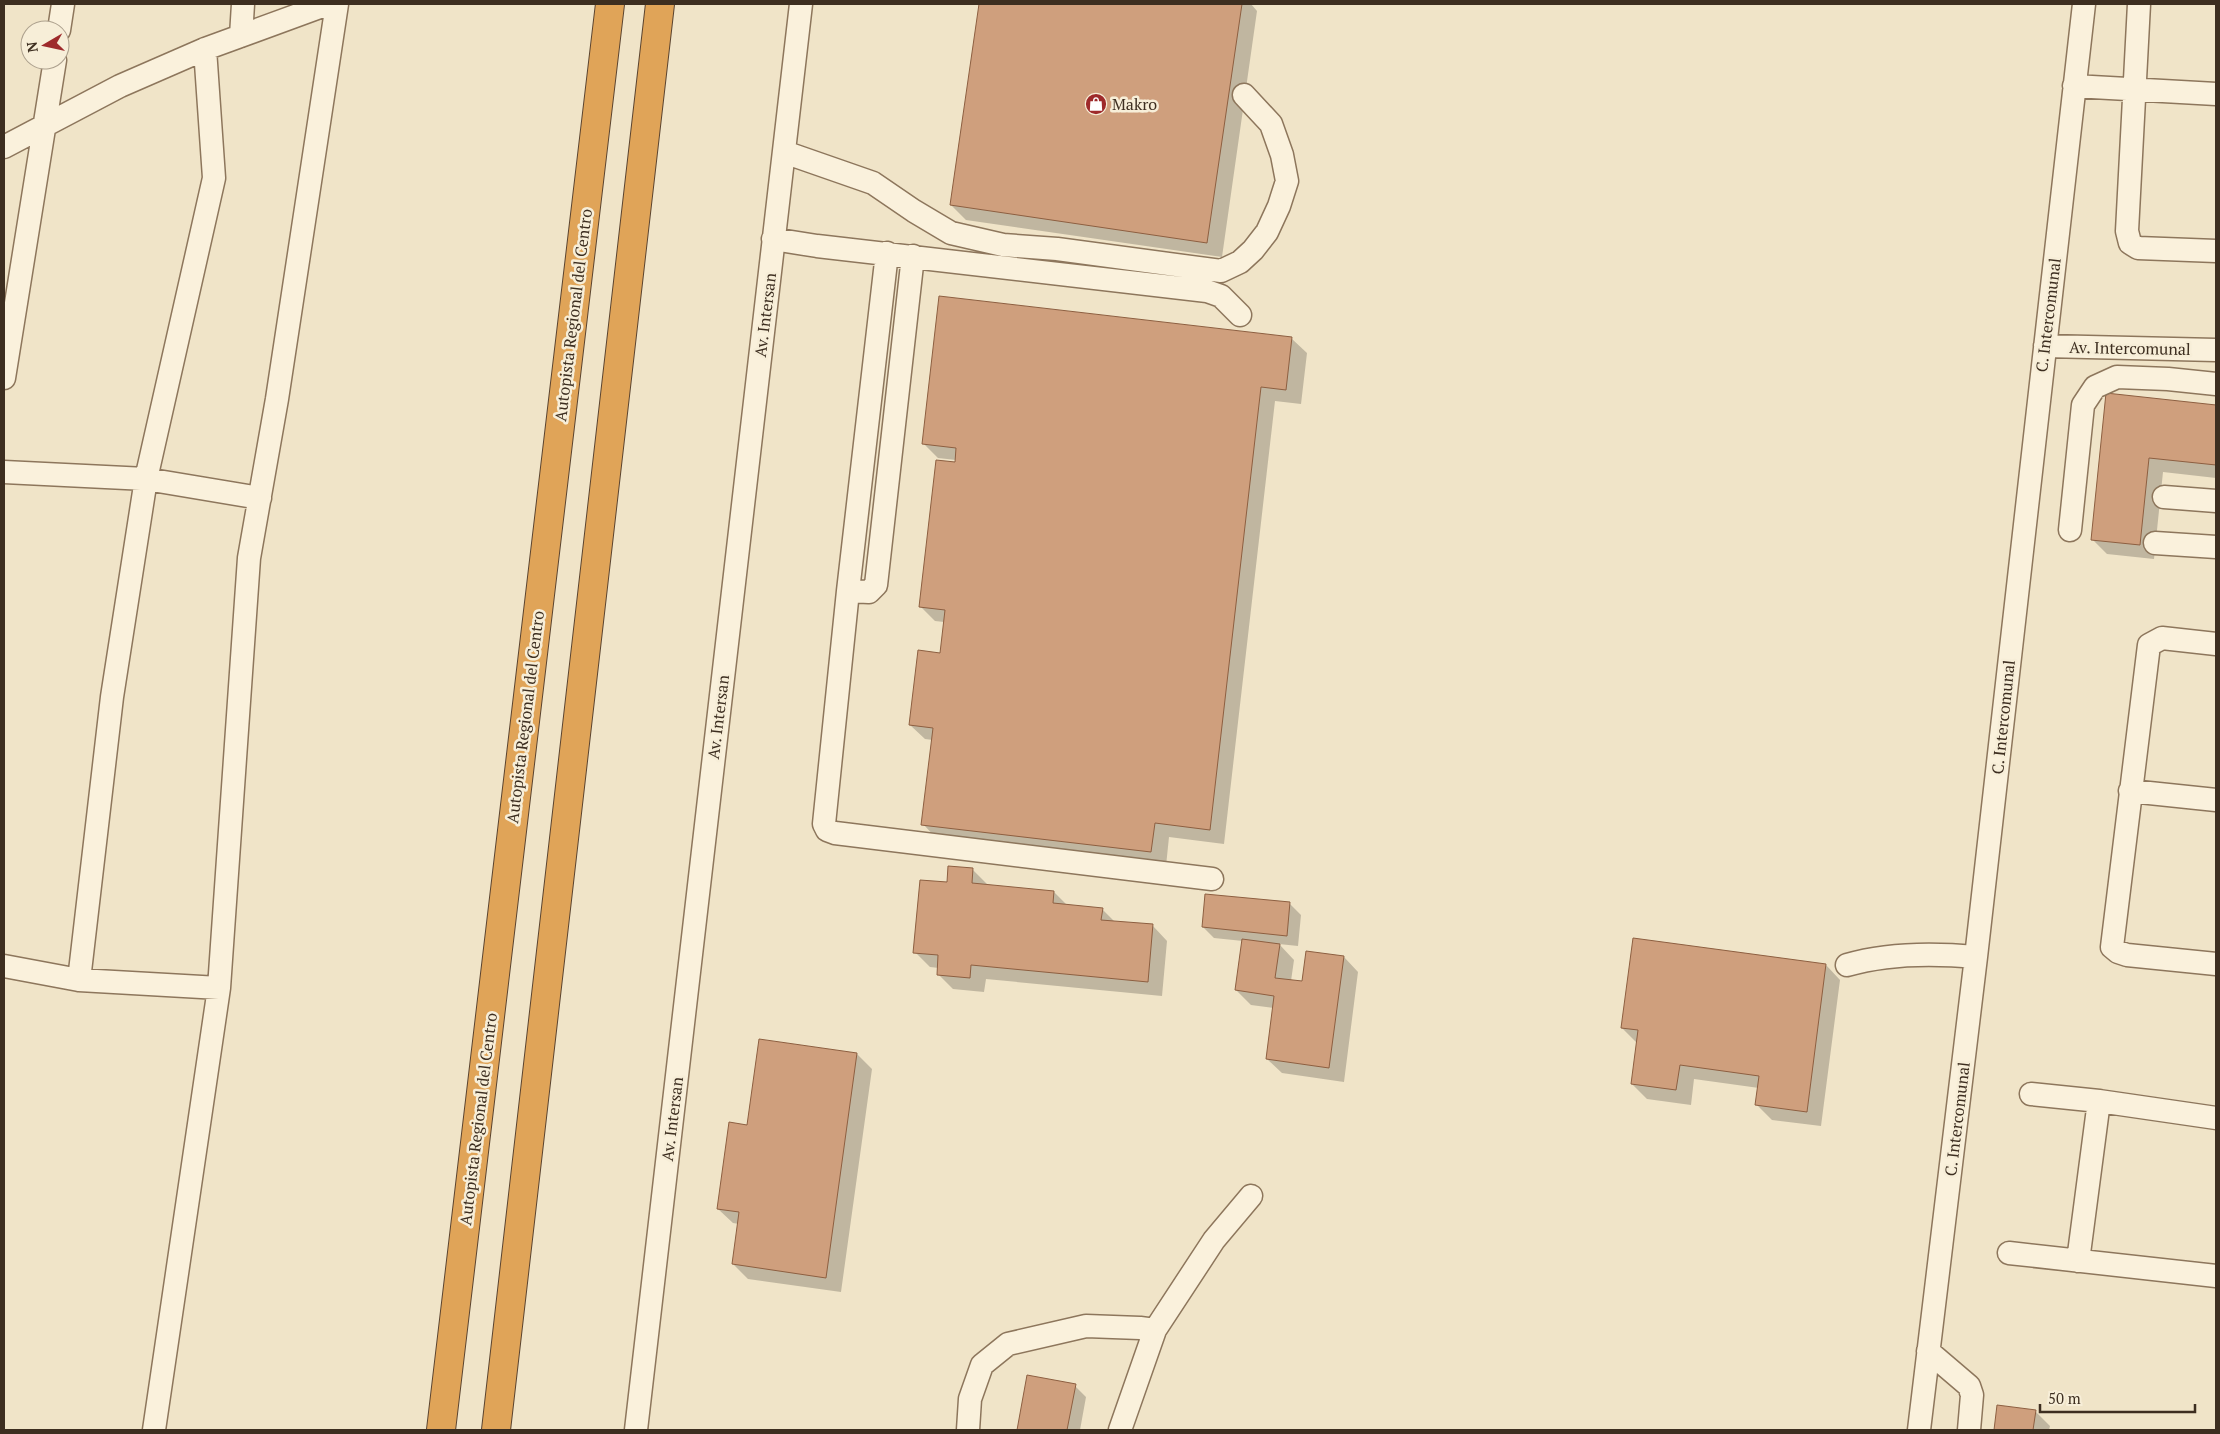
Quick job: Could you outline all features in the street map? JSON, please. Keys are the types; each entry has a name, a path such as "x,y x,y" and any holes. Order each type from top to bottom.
{"highway":[{"name":"Autopista Regional del Centro","path":"441,1430 610,4"},
{"path":"496,1430 660,4"}],"street":[{"path":"61,20 63,4"},
{"path":"241,36 244,4"},
{"path":"4,148 120,86 205,49 328,4"},
{"path":"154,1430 219,988 249,558 277,399 337,4"},
{"name":"Av. Intersan","path":"636,1430 801,4"},
{"name":"C. Intercomunal","path":"1919,1430 1976,956 2084,4"},
{"path":"2139,4 2127,231 2130,243 2138,248 2216,252"},
{"path":"79,980 112,697 146,479 214,178 205,49"},
{"path":"4,378 53,70"},
{"path":"2074,86 2216,94"},
{"path":"784,152 874,182 914,211 951,233 1003,245 1057,249 1221,271 1240,262 1258,244 1279,206 1287,181 1282,155 1271,124 1244,95"},
{"path":"773,239 817,246 1207,291 1221,296 1240,315"},
{"path":"887,253 848,591 824,824 827,830 835,833 1212,880"},
{"path":"848,591 869,592 876,585 913,256"},
{"name":"Av. Intercomunal","path":"2045,346 2216,350"},
{"path":"2070,530 2083,405 2095,388 2117,377 2168,379 2216,384"},
{"path":"4,472 146,479 260,498"},
{"path":"2164,497 2216,501"},
{"path":"2155,543 2216,547"},
{"path":"2216,644 2162,638 2149,645 2112,947 2118,952 2127,955 2216,964"},
{"path":"2130,791 2216,800"},
{"path":"1847,965 1871,958 1943,954 1976,956"},
{"path":"4,966 79,980 219,988"},
{"path":"2031,1094 2099,1101 2216,1118"},
{"path":"2078,1260 2099,1101"},
{"path":"1120,1430 1154,1330 1214,1240 1251,1196"},
{"path":"2009,1253 2216,1276"},
{"path":"968,1430 970,1399 982,1364 1008,1344 1086,1326 1154,1330"},
{"path":"1928,1351 1969,1386 1972,1394 1969,1430"}],"building":[{"name":"Makro","path":"979,4 1242,4 1207,243 950,205"},
{"path":"939,296 1292,337 1286,390 1261,387 1210,830 1155,823 1151,852 921,825 933,728 909,725 918,650 940,653 945,610 919,607 936,460 955,462 956,448 922,444"},
{"path":"2106,393 2216,405 2216,465 2149,458 2140,545 2091,540"},
{"path":"948,866 973,868 972,883 1054,891 1053,903 1103,908 1101,920 1153,924 1148,982 971,965 970,978 937,975 938,955 913,953 920,880 947,882"},
{"path":"1205,894 1290,902 1287,936 1202,927"},
{"path":"1633,938 1826,964 1807,1112 1755,1105 1759,1076 1680,1065 1676,1090 1631,1084 1638,1030 1621,1028"},
{"path":"1242,939 1280,944 1275,978 1302,981 1306,951 1344,956 1329,1068 1266,1059 1274,996 1235,990"},
{"path":"759,1039 857,1053 826,1278 732,1264 739,1212 717,1209 729,1122 747,1125"},
{"path":"1027,1375 1076,1384 1067,1430 1017,1430"},
{"path":"1997,1405 2036,1410 2033,1430 1994,1430"}],"place":[{"name":"Makro","path":"1096,104"}]}
